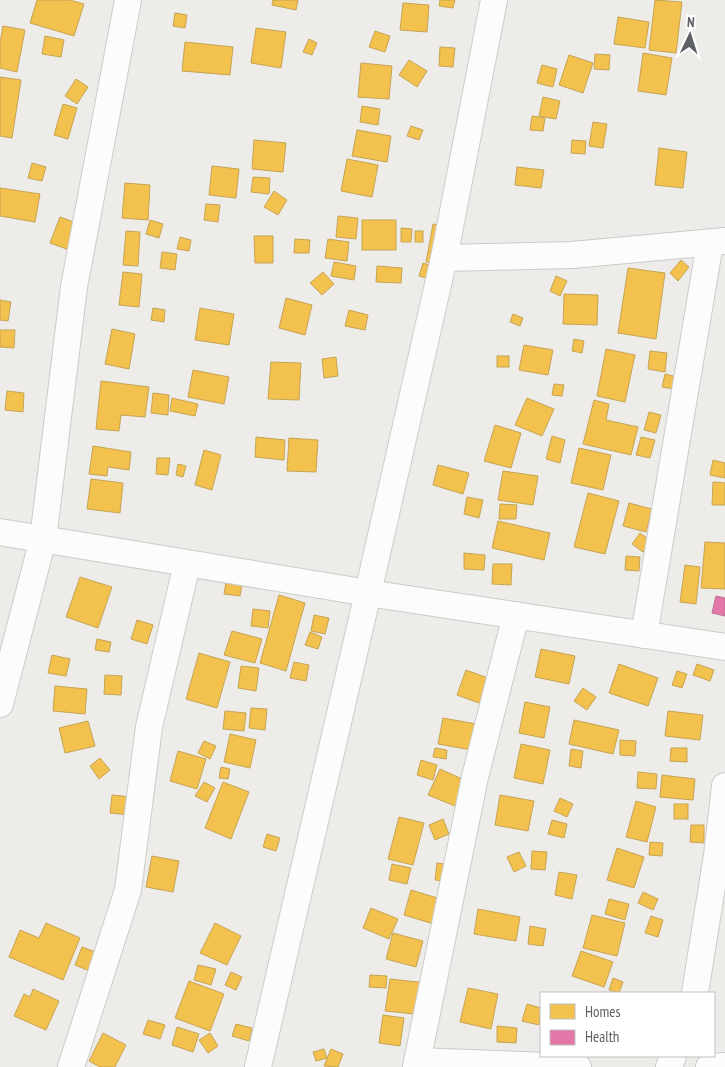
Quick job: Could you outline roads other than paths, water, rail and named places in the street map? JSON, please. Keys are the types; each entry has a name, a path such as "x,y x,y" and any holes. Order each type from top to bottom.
{"street":[{"path":"0,704 43,539 74,287 128,0"},
{"path":"258,1067 444,258 494,0"},
{"path":"444,258 572,255 717,242 644,635"},
{"path":"0,532 368,593 725,647"},
{"path":"71,1067 128,890 149,727 188,564"},
{"path":"516,615 476,777 417,1064 578,1067"},
{"path":"695,992 721,854 725,786"},
{"path":"709,1067 725,1066"}]}
